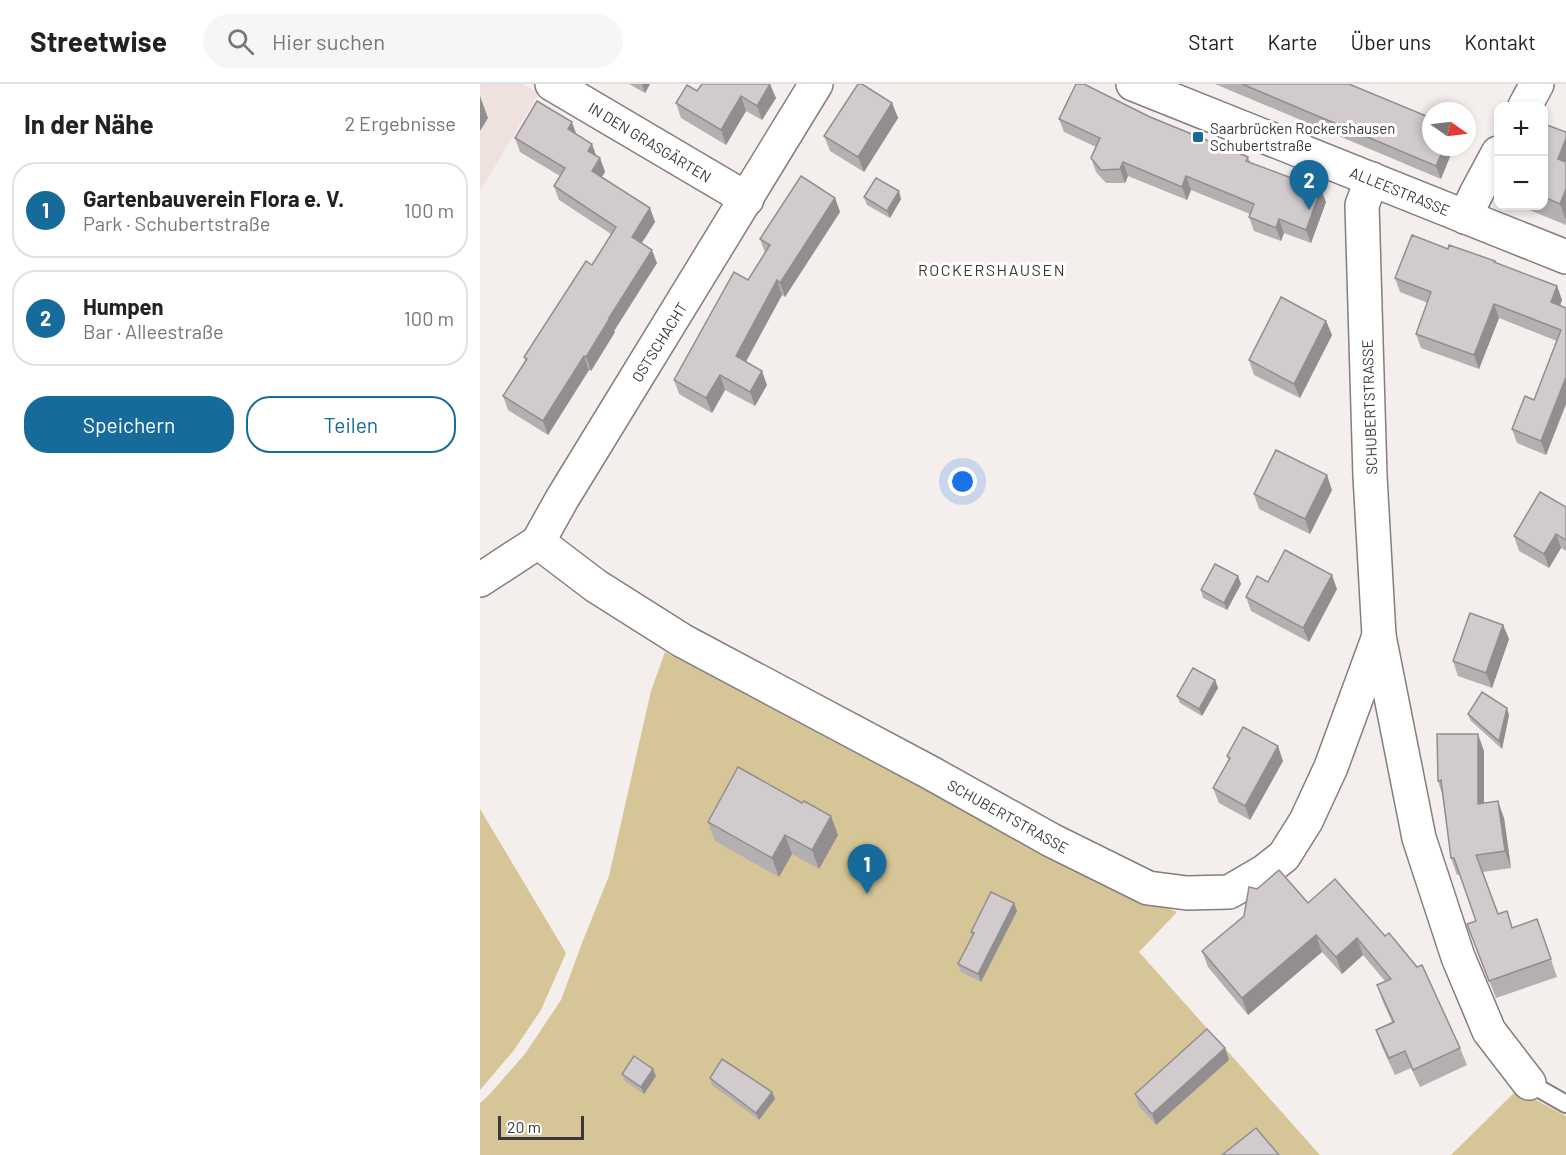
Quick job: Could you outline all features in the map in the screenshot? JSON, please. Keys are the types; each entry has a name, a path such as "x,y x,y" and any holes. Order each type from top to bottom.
{"street":[{"name":"IN DEN GRASGÄRTEN","path":"552,84 747,199"},
{"name":"OSTSCHACHT","path":"480,580 538,542 816,84"},
{"name":"ALLEESTRASSE","path":"1133,84 1566,257"},
{"path":"1527,102 1537,84"},
{"path":"1466,217 1496,156"},
{"name":"SCHUBERTSTRASSE","path":"1372,180 1362,205 1371,476 1380,636 1419,838 1458,957 1489,1031 1528,1083"},
{"name":"SCHUBERTSTRASSE","path":"538,542 596,586 683,641 931,773 1051,840 1148,888 1187,893 1229,892 1265,871 1284,856 1306,821 1331,767 1380,636"}],"lane":[{"name":"SCHUBERTSTRASSE","path":"1528,1083 1566,1104"}],"shaded area":[{"path":"480,84 522,84 539,93 480,191"},
{"path":"665,652 1085,875 1177,912 1139,952 1320,1155 480,1155 480,1103 525,1054 561,1000 609,876 651,691"},
{"path":"480,809 566,953 541,1010 514,1050 480,1090"},
{"path":"1517,1090 1566,1116 1566,1155 1451,1155"}],"building":[{"path":"702,84 770,84 757,106 741,96 721,130 676,103 687,85 697,91"},
{"path":"858,84 862,84 892,103 858,157 824,136"},
{"path":"1076,84 1084,84 1150,117 1248,157 1246,161 1321,189 1306,230 1279,219 1276,228 1249,217 1254,204 1186,176 1182,187 1123,162 1120,169 1101,170 1091,158 1100,138 1059,119"},
{"path":"1242,84 1349,84 1422,114 1422,156 1440,156 1436,166"},
{"path":"537,101 572,122 568,129 592,144 588,151 600,158 592,171 650,208 632,237 652,250 586,357 584,356 543,421 503,396 527,359 524,357 586,261 592,265 616,227 554,186 565,168 515,138"},
{"path":"1548,125 1566,132 1558,159 1566,162 1566,189 1560,204 1548,199"},
{"path":"801,176 835,198 780,283 777,280 736,356 762,371 750,392 720,375 706,398 674,380 734,272 748,280 770,245 760,239"},
{"path":"876,178 899,191 887,211 864,197"},
{"path":"1412,235 1448,249 1449,245 1495,261 1557,286 1551,302 1566,308 1566,377 1541,441 1512,429 1525,396 1534,400 1561,330 1494,304 1474,355 1416,334 1431,292 1395,278"},
{"path":"1281,297 1326,321 1294,384 1249,360"},
{"path":"1276,450 1327,475 1305,519 1254,494"},
{"path":"1540,492 1566,507 1566,540 1556,534 1544,554 1514,536"},
{"path":"1285,550 1332,575 1303,628 1246,597 1257,576 1268,582"},
{"path":"1215,564 1238,576 1224,603 1201,590"},
{"path":"1470,613 1503,625 1486,673 1453,661"},
{"path":"1193,668 1215,680 1199,709 1177,696"},
{"path":"1482,692 1507,708 1499,741 1468,714"},
{"path":"1243,727 1278,746 1245,806 1213,788 1230,758 1227,756"},
{"path":"1437,734 1478,734 1478,804 1498,801 1505,851 1476,855 1498,914 1507,911 1512,928 1537,919 1551,959 1489,981 1467,924 1476,921 1454,858 1451,858 1441,780 1438,781"},
{"path":"738,767 802,803 804,801 831,816 812,850 785,835 772,858 708,822"},
{"path":"1279,870 1308,903 1335,879 1385,936 1389,933 1417,967 1422,965 1460,1048 1413,1070 1405,1051 1389,1058 1376,1030 1394,1022 1377,985 1391,979 1357,938 1336,957 1316,935 1242,998 1202,951 1244,916 1249,887 1257,889"},
{"path":"991,892 1014,903 978,974 958,964"},
{"path":"1207,1029 1225,1048 1152,1114 1135,1094"},
{"path":"634,1056 653,1069 641,1087 622,1074"},
{"path":"722,1059 772,1092 756,1113 710,1078"},
{"path":"1256,1128 1279,1155 1222,1155"}],"place":[{"name":"Saarbrücken Rockershausen Schubertstraße","path":"1198,137"},
{"name":"Humpen","path":"1309,210"},
{"name":"Gartenbauverein Flora e. V.","path":"867,894"}],"district":[{"name":"ROCKERSHAUSEN","path":"992,269"}]}
